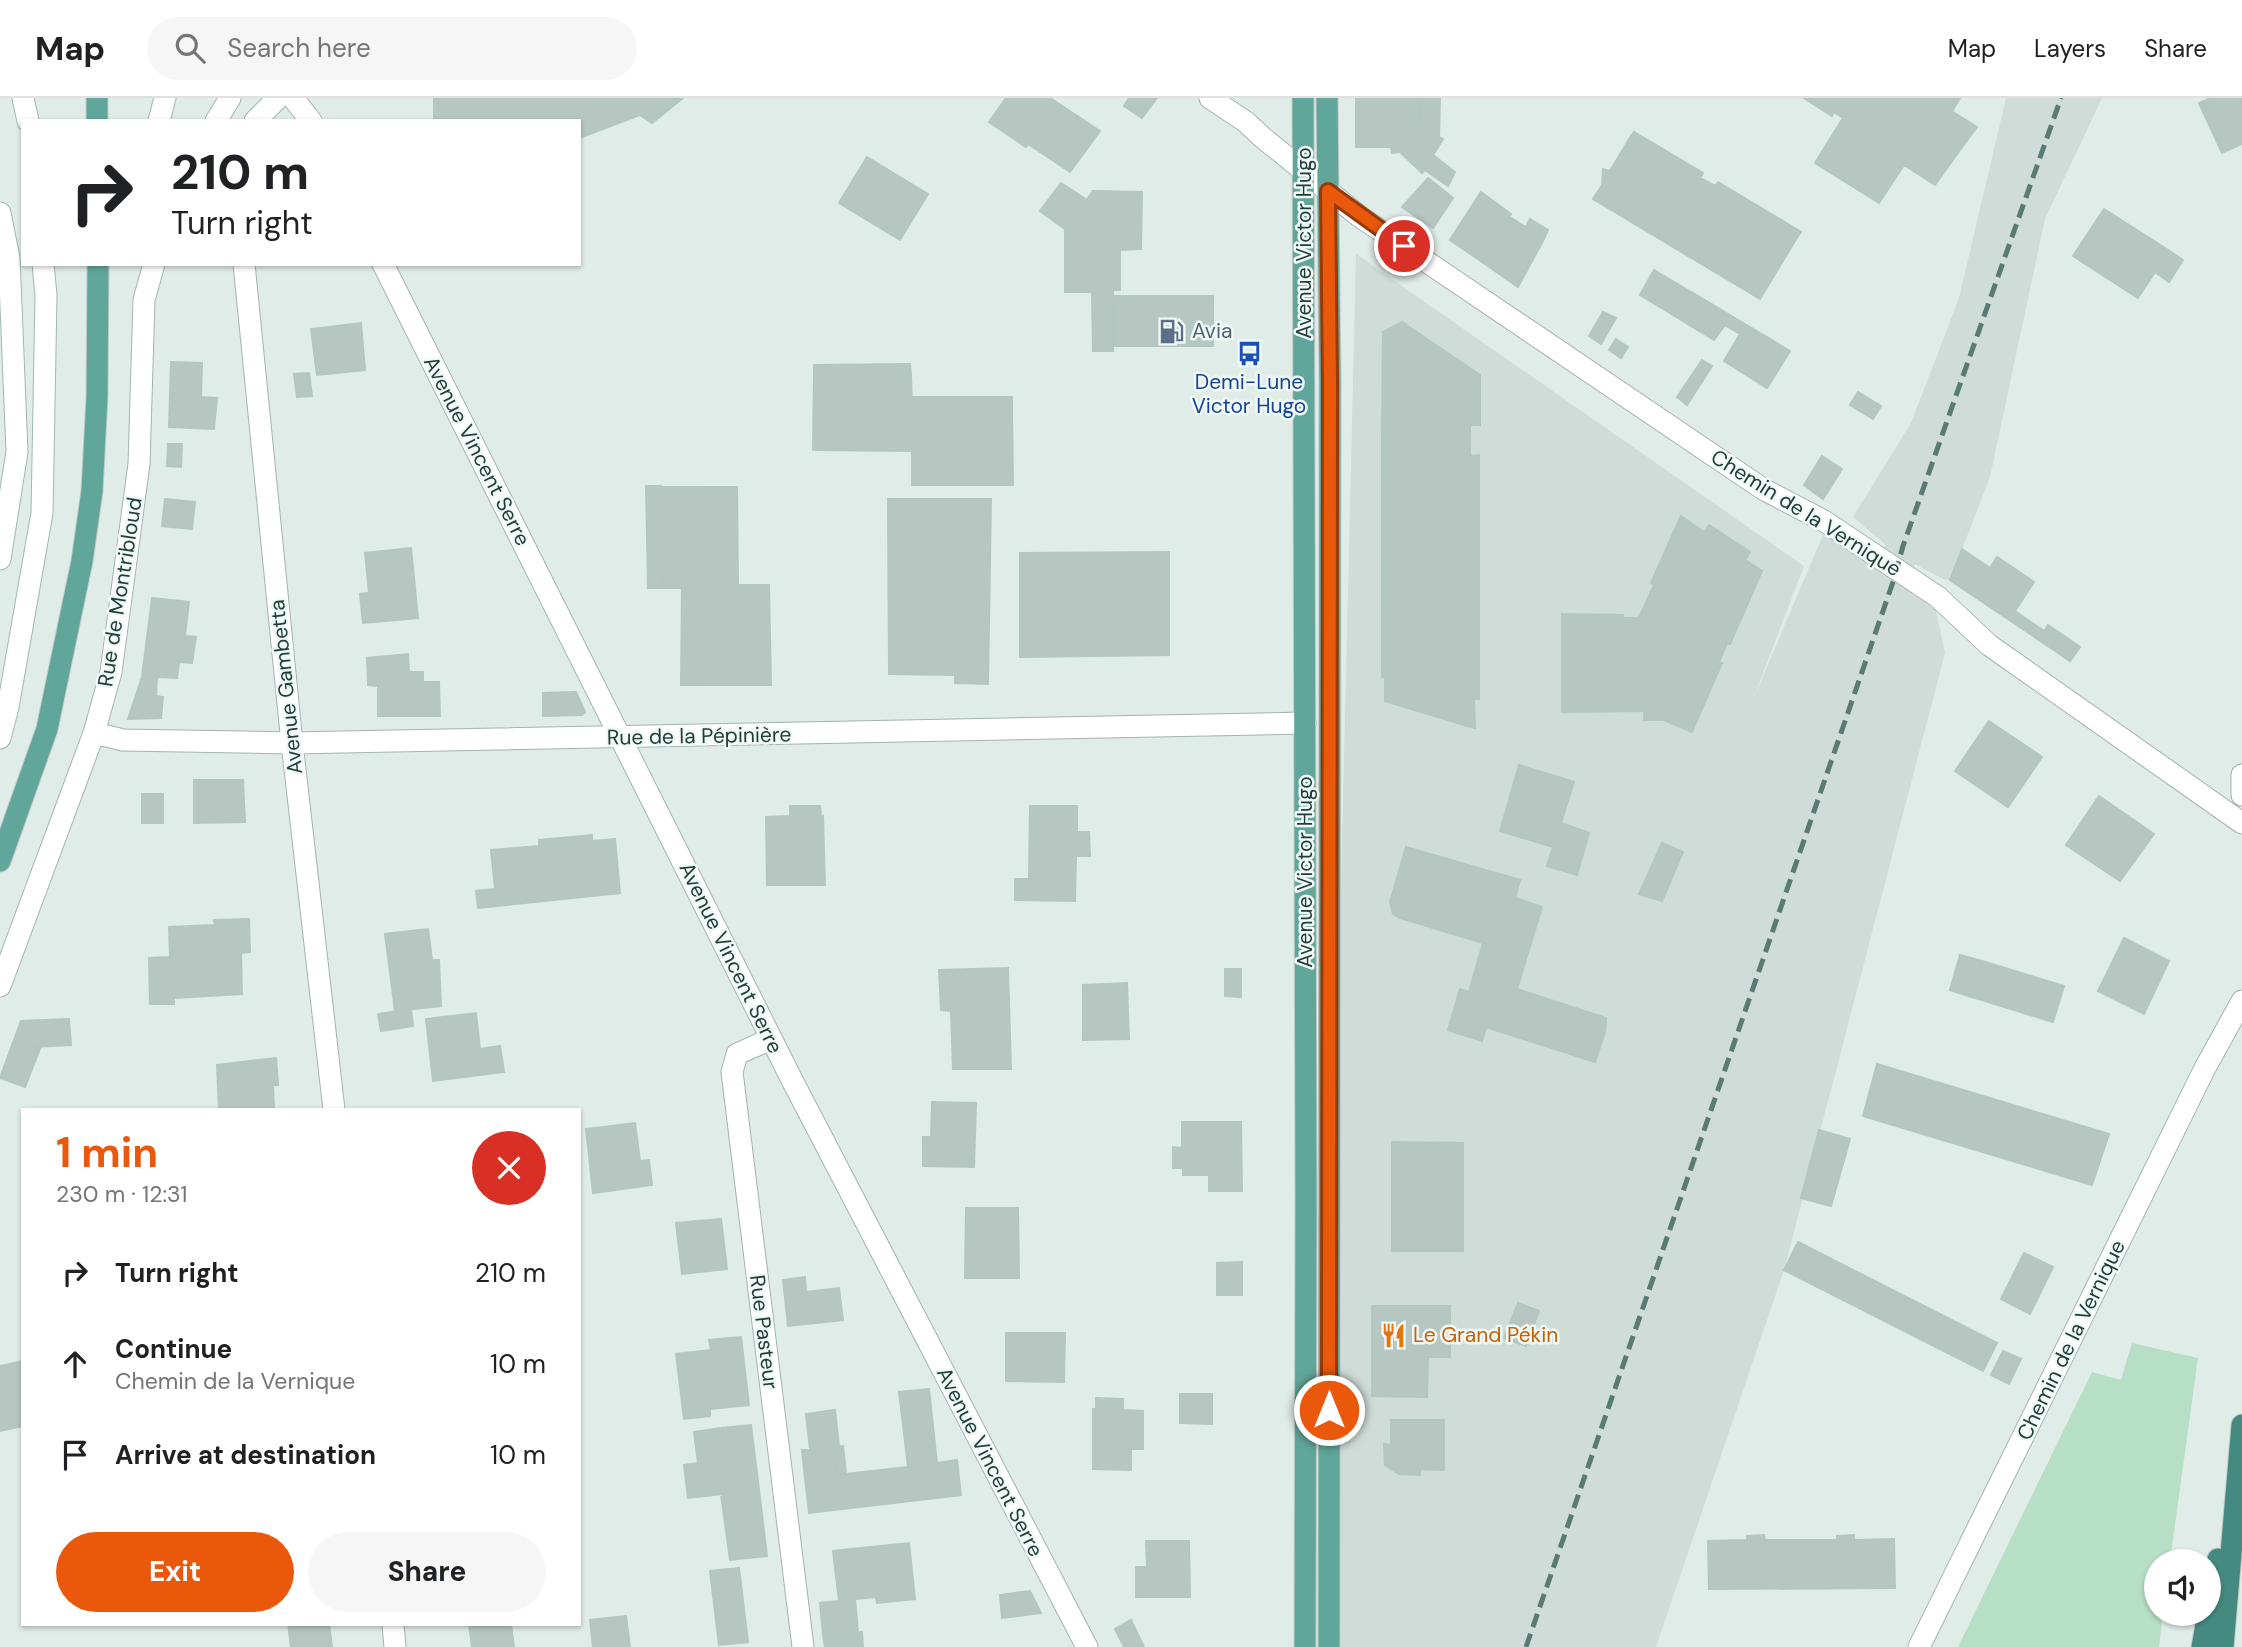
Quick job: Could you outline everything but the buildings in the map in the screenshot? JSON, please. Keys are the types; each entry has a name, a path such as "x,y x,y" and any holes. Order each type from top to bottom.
{"highway":[{"path":"2220,1549 2241,1434"},
{"path":"2223,1647 2241,1434"},
{"path":"2202,1647 2206,1626"}],"main road":[{"path":"97,98 97,119"},
{"name":"Avenue Victor Hugo","path":"1303,98 1305,1647"},
{"name":"Avenue Victor Hugo","path":"1327,98 1330,383 1329,1647"},
{"path":"0,861 47,729 82,561 92,491 97,397 98,266"}],"street":[{"path":"23,98 28,119"},
{"path":"160,119 165,98"},
{"path":"217,119 230,98"},
{"path":"257,119 278,98"},
{"path":"293,98 309,119"},
{"path":"1210,98 1246,122 1303,171"},
{"name":"Chemin de la Vernique","path":"1303,171 1359,216 1763,489 1824,521 1938,597 1989,645 2242,823"},
{"path":"0,214 9,258 17,452 0,559"},
{"path":"0,738 8,707 42,513 46,295 43,266"},
{"name":"Rue de Montribloud","path":"0,986 94,733 111,671 139,464 144,300 152,266"},
{"name":"Avenue Gambetta","path":"244,266 292,743 334,1108"},
{"name":"Avenue Vincent Serre","path":"384,266 771,1038 1087,1647"},
{"name":"Rue de la Pépinière","path":"94,733 122,740 292,743 1305,723"},
{"path":"2242,775 2242,795"},
{"name":"Chemin de la Vernique","path":"1919,1647 2233,1030 2242,1001"},
{"name":"Rue Pasteur","path":"771,1038 737,1054 732,1072 803,1647"},
{"path":"393,1626 395,1647"}],"shaded area":[{"path":"2006,98 2102,98 2045,219 1990,477 1950,580 1915,564 1906,585 1936,611 1945,653 1784,1270 1656,1647 1323,1647 1356,254 1804,566 1752,702 1823,535 1876,564 1882,553 1885,544 1853,517 1911,423 1959,298"}],"green space":[{"path":"2132,1343 2198,1358 2172,1549 2144,1549 2144,1626 2162,1626 2159,1647 1958,1647 2092,1372 2121,1380"}],"railway":[{"path":"1526,1647 1894,579 1903,546 2061,98"}],"place":[{"name":"Avia","path":"1172,331"},
{"name":"Demi-Lune Victor Hugo","path":"1249,353"},
{"name":"Le Grand Pékin","path":"1393,1335"}],"route":[{"path":"1329,1410 1328,191 1404,246"}]}
